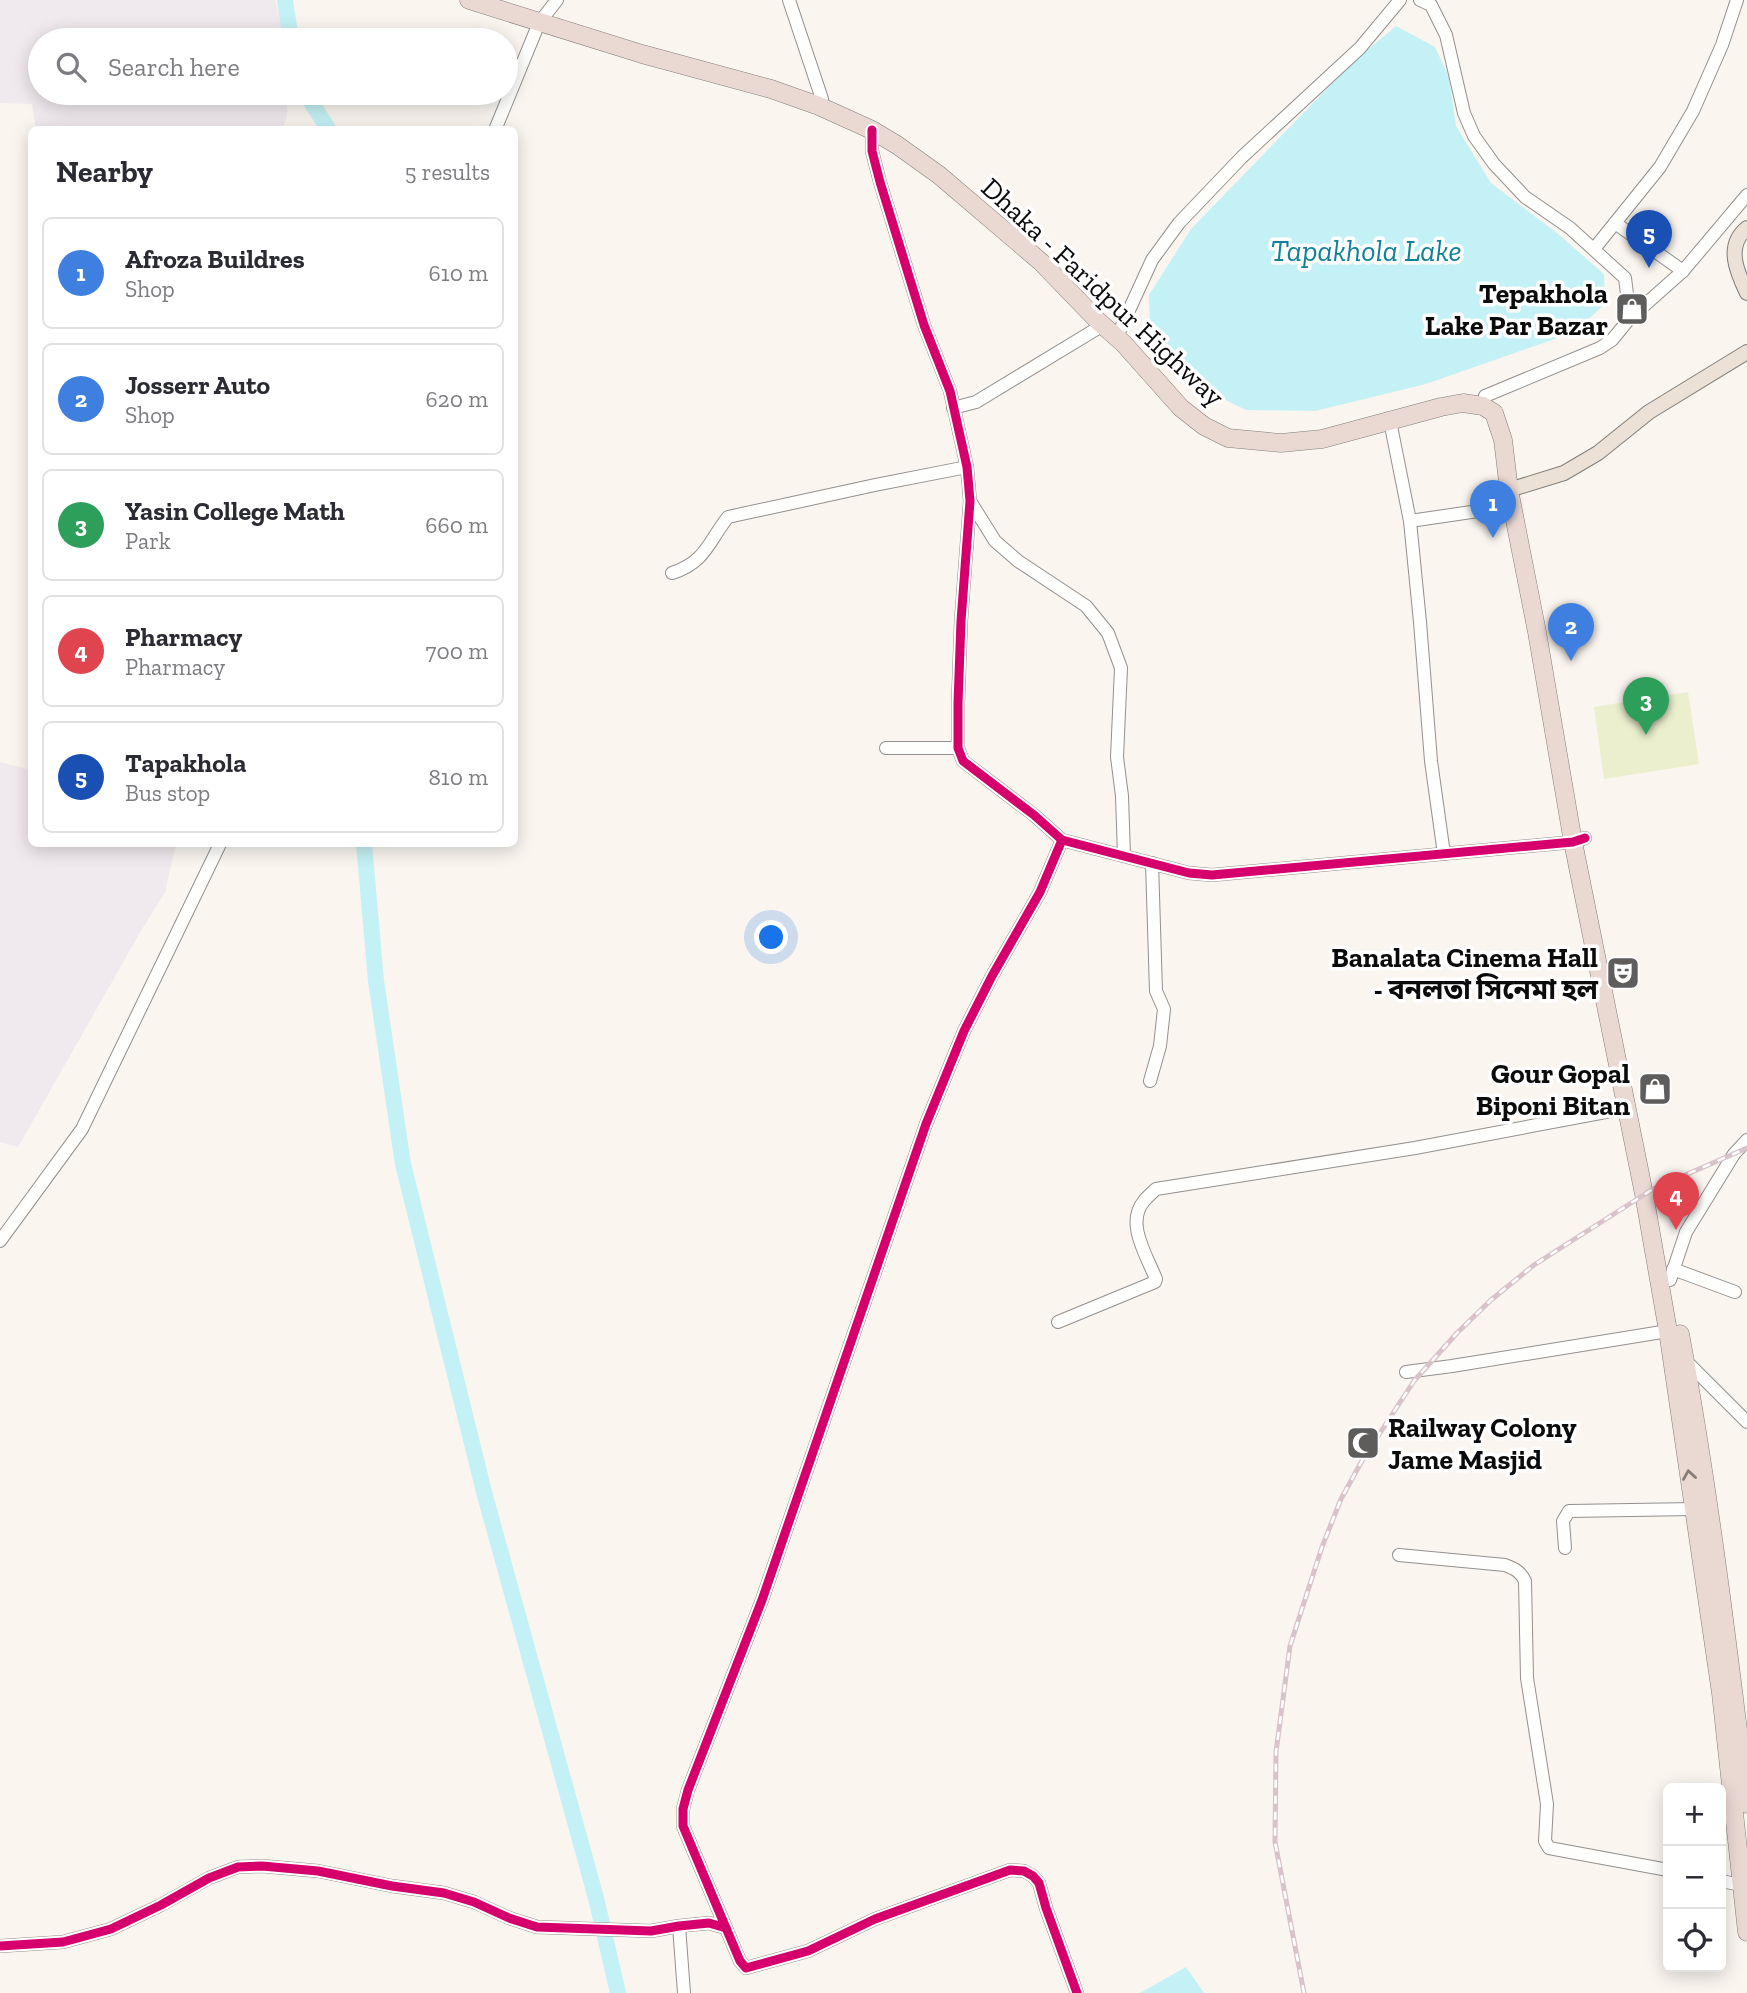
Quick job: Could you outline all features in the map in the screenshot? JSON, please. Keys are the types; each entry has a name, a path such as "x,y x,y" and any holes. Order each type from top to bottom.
{"highway":[{"name":"Dhaka - Faridpur Highway","path":"469,0 714,69 819,106 897,145 988,211"},
{"name":"Dhaka - Faridpur Highway","path":"495,0 542,19"},
{"name":"Dhaka - Faridpur Highway","path":"714,69 773,81 822,99 869,119 901,138 943,169 1102,320 1181,408 1204,426 1228,438 1322,439 1463,403 1483,405 1494,413 1503,440 1541,631 1668,1331 1699,1438 1705,1533 1747,1931"},
{"name":"Dhaka - Faridpur Highway","path":"1102,320 1121,330 1186,402 1208,420 1230,430 1281,439 1439,399 1485,396 1502,408 1511,438 1513,494"},
{"name":"Dhaka - Faridpur Highway","path":"1598,937 1638,1106 1672,1274 1694,1509 1705,1533 1747,1804"}],"main road":[{"path":"1747,228 1736,245 1734,258 1747,293"},
{"path":"1513,494 1564,473 1598,453 1650,412 1747,352"}],"street":[{"path":"518,76 542,19 557,0"},
{"path":"789,0 822,99"},
{"path":"1121,330 1152,260 1179,223 1242,157 1360,48 1400,0"},
{"path":"1420,0 1431,5 1446,35 1464,113 1474,136 1494,164 1525,197 1570,228 1625,278 1630,318"},
{"path":"1594,249 1660,167 1693,111 1723,45 1737,0"},
{"path":"497,126 506,105"},
{"path":"872,131 872,151 880,182 924,325 950,391 967,467 970,501 961,621 958,748 963,761 1062,839 1189,873 1212,875 1579,840"},
{"path":"1485,396 1600,348 1612,340 1630,318 1683,271 1747,195"},
{"path":"1615,223 1683,271"},
{"path":"953,408 976,402 1102,320"},
{"path":"1390,421 1410,521 1431,761 1444,854"},
{"path":"672,573 695,562 703,554 728,517 967,467"},
{"path":"1410,521 1513,494"},
{"path":"970,501 995,541 1018,561 1086,606 1108,633 1121,668 1117,757 1122,796 1124,856"},
{"path":"886,748 958,748"},
{"path":"1062,839 1040,892 964,1031 926,1124 762,1600 688,1790 683,1809 683,1826 740,1961 746,1968 808,1951 875,1919 976,1881 1010,1870 1024,1871 1039,1883 1077,1993"},
{"path":"0,1241 82,1129 219,847"},
{"path":"1150,1081 1160,1046 1164,1009 1156,991 1152,863"},
{"path":"1058,1322 1156,1282 1135,1227 1142,1202 1156,1189 1402,1150 1627,1108"},
{"path":"1735,1292 1672,1274 1686,1232 1734,1154 1747,1140"},
{"path":"1406,1371 1668,1331"},
{"path":"1678,1360 1747,1422"},
{"path":"1565,1548 1563,1521 1569,1511 1694,1509"},
{"path":"1399,1555 1505,1565 1521,1574 1525,1581 1527,1678 1547,1804 1545,1841 1549,1848 1559,1851 1663,1869"},
{"path":"0,1946 63,1942 111,1929 209,1878 238,1867 262,1866 318,1871 444,1893 537,1927 651,1931 709,1923 726,1928"},
{"path":"1726,1882 1741,1885"},
{"path":"679,1926 684,1993"}],"shaded area":[{"path":"0,0 275,0 283,28 28,28 28,104 0,103"},
{"path":"32,105 287,105 287,117 283,126 36,126"},
{"path":"0,762 28,769 28,847 175,847 165,892 18,1147 0,1142"}],"green space":[{"path":"1688,692 1699,764 1604,779 1594,707"}],"water":[{"name":"Tapakhola Lake","path":"1396,26 1435,47 1449,77 1456,126 1491,183 1557,233 1604,274 1605,304 1582,325 1555,339 1426,384 1315,411 1246,410 1211,393 1150,326 1149,295 1191,229 1351,64"},
{"path":"1186,1967 1204,1993 1140,1993"}],"waterway":[{"path":"285,0 289,28"},
{"path":"313,105 326,126"},
{"path":"364,847 376,981 403,1164 484,1492 596,1898 618,1993"}],"railway":[{"path":"1304,1993 1275,1842 1276,1752 1290,1646 1322,1547 1341,1499 1363,1459 1414,1381 1491,1300 1534,1265 1653,1189 1747,1148"}],"cycle path":[{"path":"872,130 872,151 880,182 924,325 950,391 967,467 970,501 958,703 958,748 963,761 1062,840 1189,873 1212,875 1573,842 1585,838"},
{"path":"726,1928 683,1826 683,1809 688,1790 762,1600 926,1124 964,1031 1040,892 1062,840"},
{"path":"0,1946 63,1942 111,1929 209,1878 238,1867 262,1866 318,1871 444,1893 537,1927 651,1931 709,1923 726,1928 740,1961 746,1968 808,1951 875,1919 1010,1870 1024,1871 1039,1883 1077,1993"}],"place":[{"name":"Tapakhola","path":"1649,268"},
{"name":"Tepakhola Lake Par Bazar","path":"1632,309"},
{"name":"Afroza Buildres","path":"1493,538"},
{"name":"Josserr Auto","path":"1571,661"},
{"name":"Yasin College Math","path":"1646,735"},
{"name":"Banalata Cinema Hall - বনলতা সিনেমা হল","path":"1623,973"},
{"name":"Gour Gopal Biponi Bitan","path":"1655,1089"},
{"name":"Pharmacy","path":"1676,1230"},
{"name":"Railway Colony Jame Masjid","path":"1363,1443"}]}
